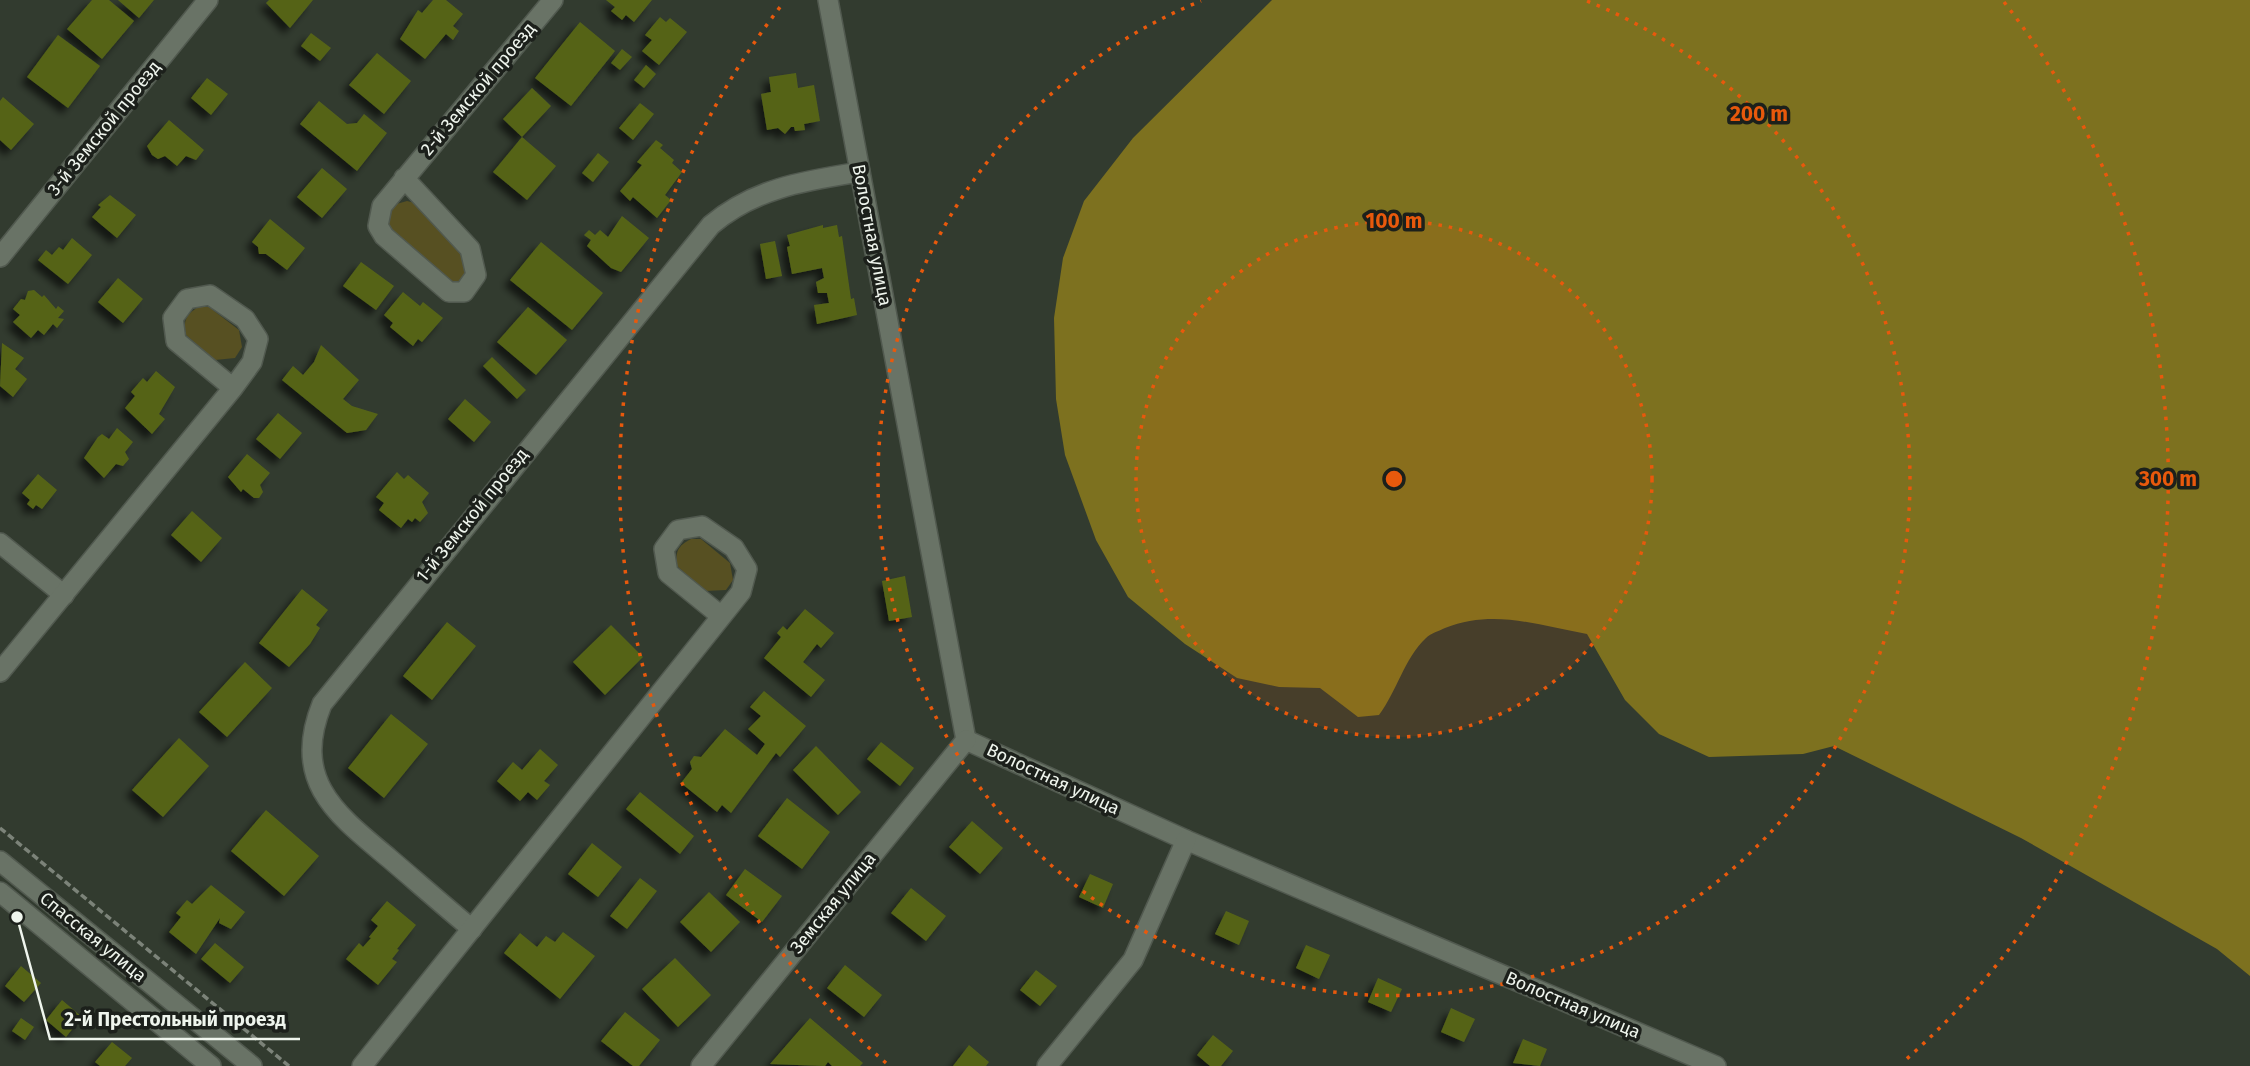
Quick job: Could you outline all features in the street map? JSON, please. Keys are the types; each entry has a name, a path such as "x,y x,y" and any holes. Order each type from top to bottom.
{"street":[{"name":"3-й Земской проезд","path":"0,257 208,0"},
{"name":"2-й Земской проезд","path":"404,178 470,249 476,275 464,292 449,292 384,236 378,226 379,211 404,178 553,0"},
{"name":"Волостная улица","path":"828,0 966,740 1186,840 1689,1061 1716,1066"},
{"name":"1-й Земской проезд","path":"472,929 349,825 324,796 316,778 311,750 314,722 322,704 711,225 727,211 765,191 860,172"},
{"path":"0,672 233,388 257,351 254,328 221,300 210,295 187,299 173,318 176,341 233,388"},
{"path":"362,1066 721,616 746,581 747,569 742,557 713,531 702,526 678,530 664,549 668,573 721,616"},
{"path":"0,543 64,595"},
{"name":"Земская улица","path":"701,1066 966,740"},
{"path":"1047,1066 1133,960 1186,840"},
{"name":"Спасская улица","path":"0,861 251,1066"},
{"name":"Спасская улица","path":"3,900 211,1066"}],"path":[{"path":"0,828 289,1066"}],"shaded area":[{"path":"1272,0 2250,0 2250,976 2217,949 2021,838 1834,746 1803,754 1709,757 1659,734 1625,700 1587,634 1499,619 1463,622 1445,628 1428,636 1418,646 1379,715 1358,717 1320,688 1279,687 1237,678 1185,644 1128,597 1096,540 1065,455 1056,399 1054,318 1063,258 1084,201 1133,138"},
{"path":"407,201 415,203 461,252 467,272 462,283 452,285 393,237 385,218 393,205"},
{"path":"198,307 209,307 239,330 242,347 235,358 215,360 186,335 186,318"},
{"path":"691,539 701,539 730,563 733,580 726,590 705,591 677,566 678,550"}],"building":[{"path":"92,0 109,0 134,21 102,59 67,29"},
{"path":"118,0 154,0 139,18"},
{"path":"269,0 313,0 290,28 266,3"},
{"path":"433,0 446,0 463,14 453,26 459,31 453,40 446,34 425,59 400,39 418,10 422,13"},
{"path":"606,0 652,0 634,22 626,15 622,20 611,11 615,7"},
{"path":"660,17 666,22 670,18 687,32 659,65 642,51 652,40 645,35"},
{"path":"580,22 615,51 571,106 535,78"},
{"path":"311,33 331,48 320,61 301,46"},
{"path":"58,35 100,66 68,108 27,77"},
{"path":"622,49 632,57 620,70 611,63"},
{"path":"377,53 411,81 384,114 349,85"},
{"path":"646,65 656,74 644,88 634,80"},
{"path":"796,73 798,88 814,85 820,121 804,124 805,130 795,131 794,127 791,127 785,134 778,128 767,130 761,94 771,92 769,77"},
{"path":"207,78 228,94 211,115 191,98"},
{"path":"532,88 551,106 522,137 503,119"},
{"path":"3,97 34,124 11,150 0,140 0,101"},
{"path":"319,101 347,124 357,123 364,114 387,133 357,171 300,124"},
{"path":"640,103 654,114 633,140 619,128"},
{"path":"169,120 204,150 196,160 186,156 177,166 165,156 158,159 152,155 147,146"},
{"path":"522,137 556,166 527,200 493,172"},
{"path":"656,140 663,145 660,148 674,160 672,163 682,172 665,195 671,200 657,218 633,197 630,201 620,191 642,165 637,162"},
{"path":"598,153 609,162 593,182 582,173"},
{"path":"322,168 347,189 322,218 297,197"},
{"path":"110,195 136,215 117,238 92,217 101,207 98,205"},
{"path":"622,216 649,238 621,272 611,268 587,246 591,240 584,235 589,230 595,235 600,230 608,237"},
{"path":"270,219 305,248 287,270 266,254 259,254 258,247 252,242"},
{"path":"823,225 823,228 837,225 839,237 842,236 851,299 854,298 857,315 817,324 814,305 829,303 827,293 818,293 816,282 824,278 822,268 792,274 787,235"},
{"path":"72,238 92,255 68,284 38,260 46,250 52,255 59,247 63,250"},
{"path":"775,241 782,276 766,279 760,244"},
{"path":"541,242 603,293 572,330 510,280"},
{"path":"361,262 394,286 376,310 343,286"},
{"path":"118,278 143,299 123,323 98,302"},
{"path":"34,290 42,297 44,295 56,309 58,306 64,311 58,318 64,319 57,328 53,324 44,335 38,330 31,338 13,322 20,315 13,309 21,299 25,300 28,291"},
{"path":"403,292 420,306 423,302 443,318 422,342 418,339 413,346 390,327 393,323 384,315"},
{"path":"528,307 567,340 536,375 497,342"},
{"path":"2,343 24,358 15,369 27,379 13,397 0,386"},
{"path":"321,345 359,380 343,399 352,406 378,414 366,430 347,433 282,380 293,366 303,375 314,362"},
{"path":"492,357 526,390 517,399 483,366"},
{"path":"156,371 175,387 159,414 165,419 152,434 125,408 135,396 131,392 143,378 147,382"},
{"path":"465,399 491,422 474,442 448,419"},
{"path":"278,413 302,433 280,459 256,439"},
{"path":"117,428 133,442 125,452 129,459 123,466 116,464 104,478 84,458 98,437 102,434 109,439"},
{"path":"247,454 270,473 260,485 263,492 259,498 254,498 243,489 241,492 228,477"},
{"path":"397,472 404,479 408,475 429,493 422,502 428,513 420,522 415,518 412,522 408,519 401,528 379,510 384,503 376,497"},
{"path":"38,474 57,490 42,509 36,505 33,509 27,504 30,500 22,493"},
{"path":"192,511 222,538 201,562 171,535"},
{"path":"905,576 912,617 889,621 882,581"},
{"path":"302,589 328,610 316,625 320,628 310,644 289,667 259,643"},
{"path":"805,609 834,633 821,648 817,644 803,662 825,680 811,697 764,658 781,637 777,633 783,626 787,630"},
{"path":"447,622 476,646 432,700 403,676"},
{"path":"611,625 643,657 605,695 573,662"},
{"path":"245,662 272,688 227,737 199,712"},
{"path":"764,691 806,726 780,757 776,753 731,813 722,805 717,812 681,783 692,769 690,762 694,756 701,757 725,729 757,755 765,744 748,729 761,716 750,707"},
{"path":"391,714 428,744 384,798 348,768"},
{"path":"179,738 209,766 163,817 132,790"},
{"path":"881,742 914,768 900,786 867,759"},
{"path":"816,746 861,792 838,815 793,770"},
{"path":"540,749 558,765 544,781 550,785 537,800 528,792 520,801 497,781 513,762 522,770"},
{"path":"640,792 694,836 680,854 626,809"},
{"path":"787,798 830,832 802,869 758,836"},
{"path":"266,810 319,856 284,896 231,851"},
{"path":"972,821 1003,848 980,874 949,847"},
{"path":"592,843 622,867 598,897 568,874"},
{"path":"745,869 782,896 762,922 726,895"},
{"path":"1090,874 1113,884 1103,908 1079,897"},
{"path":"640,878 657,891 627,929 610,916"},
{"path":"211,885 245,912 231,929 219,923 220,918 196,954 169,932 181,917 176,913 187,900 192,904"},
{"path":"911,888 946,916 926,941 891,913"},
{"path":"709,892 740,922 711,952 680,922"},
{"path":"387,901 416,925 397,949 399,950 392,959 397,962 378,985 346,959 359,943 363,947 371,938 369,937 378,926 371,920"},
{"path":"1226,911 1249,921 1239,945 1215,934"},
{"path":"563,932 595,956 560,999 504,953 520,933 537,947 546,936 555,942"},
{"path":"215,943 244,967 230,983 201,959"},
{"path":"1306,945 1330,955 1319,979 1296,968"},
{"path":"675,958 711,995 678,1027 642,989"},
{"path":"845,965 882,995 864,1017 827,988"},
{"path":"21,966 41,983 24,1002 5,986"},
{"path":"1036,970 1057,986 1040,1006 1020,990"},
{"path":"1378,978 1402,989 1391,1012 1368,1002"},
{"path":"62,1000 82,1017 66,1037 46,1020"},
{"path":"1451,1008 1475,1019 1464,1042 1441,1032"},
{"path":"625,1012 660,1040 639,1066 633,1066 601,1041"},
{"path":"21,1018 34,1027 25,1040 12,1031"},
{"path":"810,1018 863,1063 860,1066 832,1066 828,1062 825,1066 770,1064"},
{"path":"1213,1035 1233,1051 1221,1066 1210,1066 1197,1055"},
{"path":"1523,1039 1547,1049 1540,1066 1513,1063"},
{"path":"112,1042 132,1058 125,1066 100,1066 95,1062"},
{"path":"969,1045 989,1062 986,1066 953,1066"}],"place":[{"name":"2-й Престольный проезд","path":"17,917"}]}
